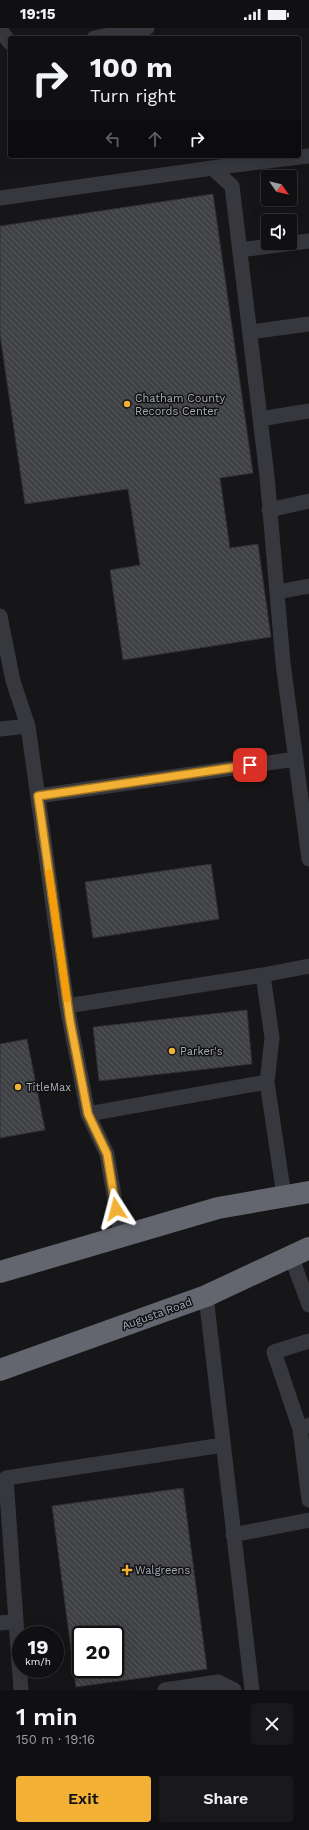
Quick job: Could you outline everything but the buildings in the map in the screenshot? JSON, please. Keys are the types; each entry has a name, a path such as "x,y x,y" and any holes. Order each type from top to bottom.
{"highway":[{"path":"0,1272 218,1208 309,1192"},
{"name":"Augusta Road","path":"0,1370 206,1296 300,1252"}],"lane":[{"path":"105,36 148,28"},
{"path":"0,30 8,40"},
{"path":"0,198 293,158"},
{"path":"212,168 232,186 260,419 283,663 307,831 309,859"},
{"path":"240,250 309,241"},
{"path":"250,332 309,324"},
{"path":"260,419 309,411"},
{"path":"269,510 309,501"},
{"path":"277,592 309,586"},
{"path":"0,616 13,681 28,726 68,1006 88,1114 107,1154 121,1237"},
{"path":"0,729 28,726"},
{"path":"38,796 296,759"},
{"path":"68,1006 262,976 309,966"},
{"path":"262,976 272,1038 267,1082 284,1196"},
{"path":"88,1114 267,1082"},
{"path":"300,1252 309,1305"},
{"path":"206,1296 252,1690"},
{"path":"309,1341 274,1352 304,1427 309,1500"},
{"path":"21,1690 6,1478 223,1445"},
{"path":"233,1535 309,1520"},
{"path":"0,1623 16,1620"},
{"path":"165,1690 218,1682 234,1690"}],"slow traffic":[{"path":"49,873 67,999"}],"place":[{"name":"Chatham County Records Center","path":"127,404"},
{"name":"Parker's","path":"172,1051"},
{"name":"TitleMax","path":"18,1087"},
{"name":"Walgreens","path":"127,1570"}],"route":[{"path":"116,1209 107,1154 88,1114 70,1021 38,796 250,765"}]}
